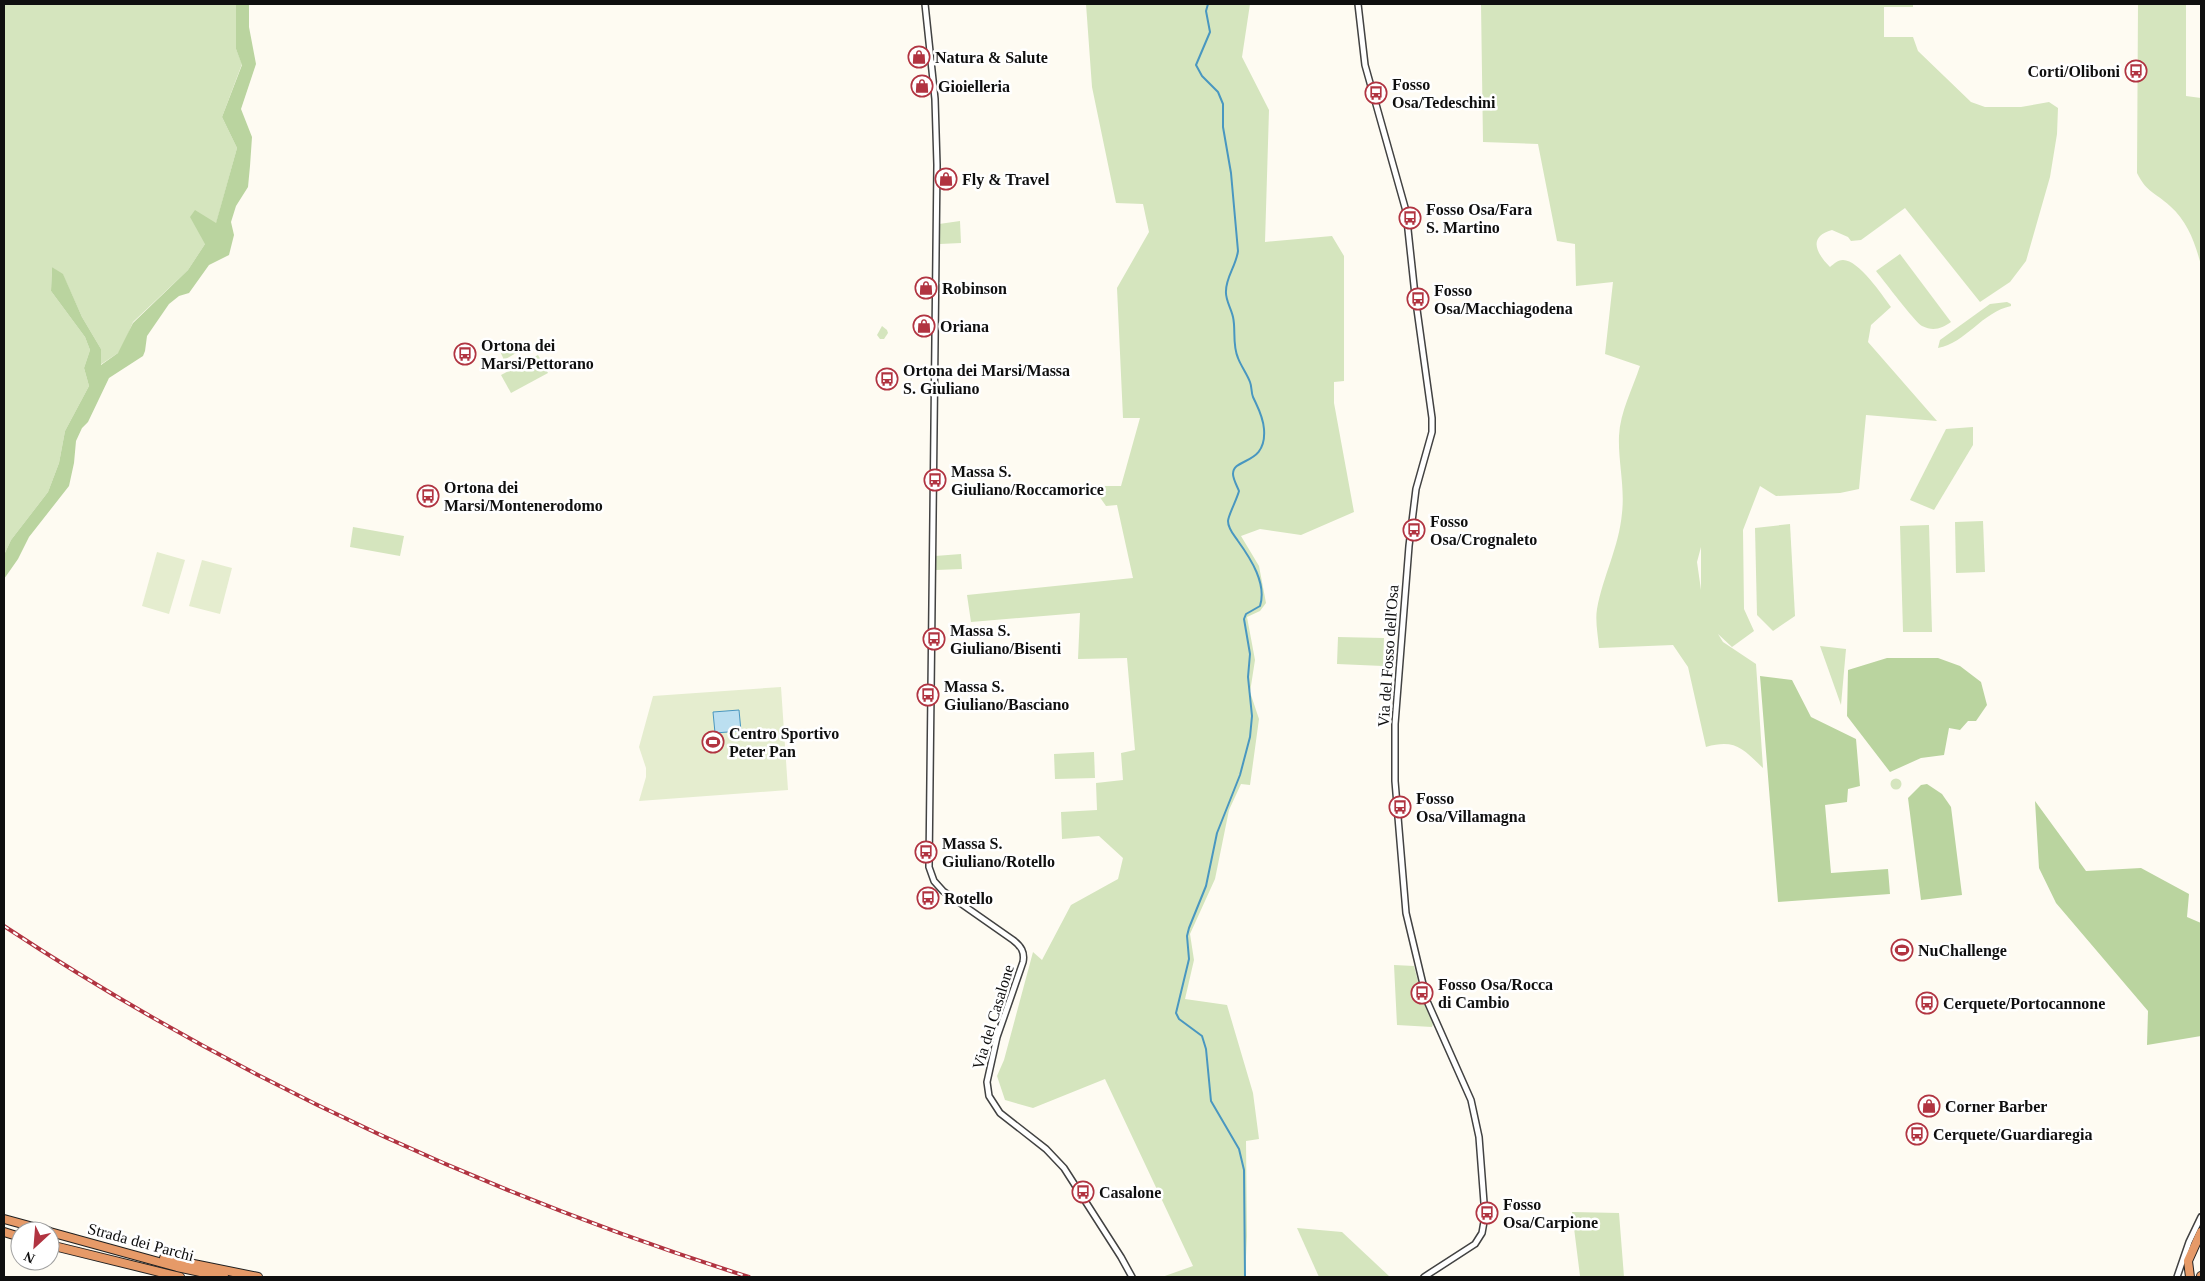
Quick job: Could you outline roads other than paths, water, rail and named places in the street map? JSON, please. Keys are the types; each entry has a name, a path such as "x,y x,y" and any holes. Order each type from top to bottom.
{"highway":[{"path":"2190,1277 2188,1263 2201,1232"},
{"name":"Strada dei Parchi","path":"60,1234 224,1277"},
{"name":"Strada dei Parchi","path":"60,1247 180,1277"},
{"path":"108,1247 258,1277"}],"street":[{"name":"Via del Casalone","path":"925,4 935,99 937,165 929,860 935,883 951,898 1013,940 1020,946 1024,954 1023,962 998,1034 988,1080 988,1091 992,1103 1001,1115 1046,1149 1059,1162 1095,1215 1132,1277"},
{"name":"Via del Fosso dell'Osa","path":"1358,4 1364,65 1406,211 1414,295 1432,418 1432,432 1415,497 1403,611 1395,724 1395,771 1404,900 1427,1001 1471,1100 1480,1138 1485,1212 1483,1230 1475,1244 1424,1277"},
{"path":"2176,1277 2188,1242 2201,1217"}],"water":[{"path":"739,710 741,731 715,733 713,712"}],"waterway":[{"path":"1208,4 1206,11 1210,32 1196,65 1202,76 1218,92 1223,104 1223,127 1231,173 1238,251 1226,286 1226,294 1233,317 1236,353 1250,382 1252,395 1264,429 1264,441 1256,455 1234,469 1233,476 1239,491 1229,515 1228,524 1256,572 1260,581 1262,598 1260,606 1246,614 1244,619 1250,654 1248,677 1252,716 1250,737 1240,775 1217,833 1206,886 1189,928 1187,936 1189,959 1176,1013 1179,1019 1202,1036 1206,1049 1211,1101 1239,1149 1244,1170 1245,1277"}],"railway":[{"path":"4,926 91,981 181,1033 272,1082 364,1127 459,1170 554,1209 749,1277"}],"place":[{"name":"Natura & Salute","path":"919,57"},
{"name":"Corti/Oliboni","path":"2136,71"},
{"name":"Gioielleria","path":"922,86"},
{"name":"Fosso Osa/Tedeschini","path":"1376,93"},
{"name":"Fly & Travel","path":"946,179"},
{"name":"Fosso Osa/Fara S. Martino","path":"1410,218"},
{"name":"Robinson","path":"926,288"},
{"name":"Fosso Osa/Macchiagodena","path":"1418,299"},
{"name":"Oriana","path":"924,326"},
{"name":"Ortona dei Marsi/Pettorano","path":"465,354"},
{"name":"Ortona dei Marsi/Massa S. Giuliano","path":"887,379"},
{"name":"Massa S. Giuliano/Roccamorice","path":"935,480"},
{"name":"Ortona dei Marsi/Montenerodomo","path":"428,496"},
{"name":"Fosso Osa/Crognaleto","path":"1414,530"},
{"name":"Massa S. Giuliano/Bisenti","path":"934,639"},
{"name":"Massa S. Giuliano/Basciano","path":"928,695"},
{"name":"Centro Sportivo Peter Pan","path":"713,742"},
{"name":"Fosso Osa/Villamagna","path":"1400,807"},
{"name":"Massa S. Giuliano/Rotello","path":"926,852"},
{"name":"Rotello","path":"928,898"},
{"name":"NuChallenge","path":"1902,950"},
{"name":"Fosso Osa/Rocca di Cambio","path":"1422,993"},
{"name":"Cerquete/Portocannone","path":"1927,1003"},
{"name":"Corner Barber","path":"1929,1106"},
{"name":"Cerquete/Guardiaregia","path":"1917,1134"},
{"name":"Casalone","path":"1083,1192"},
{"name":"Fosso Osa/Carpione","path":"1487,1213"}]}
